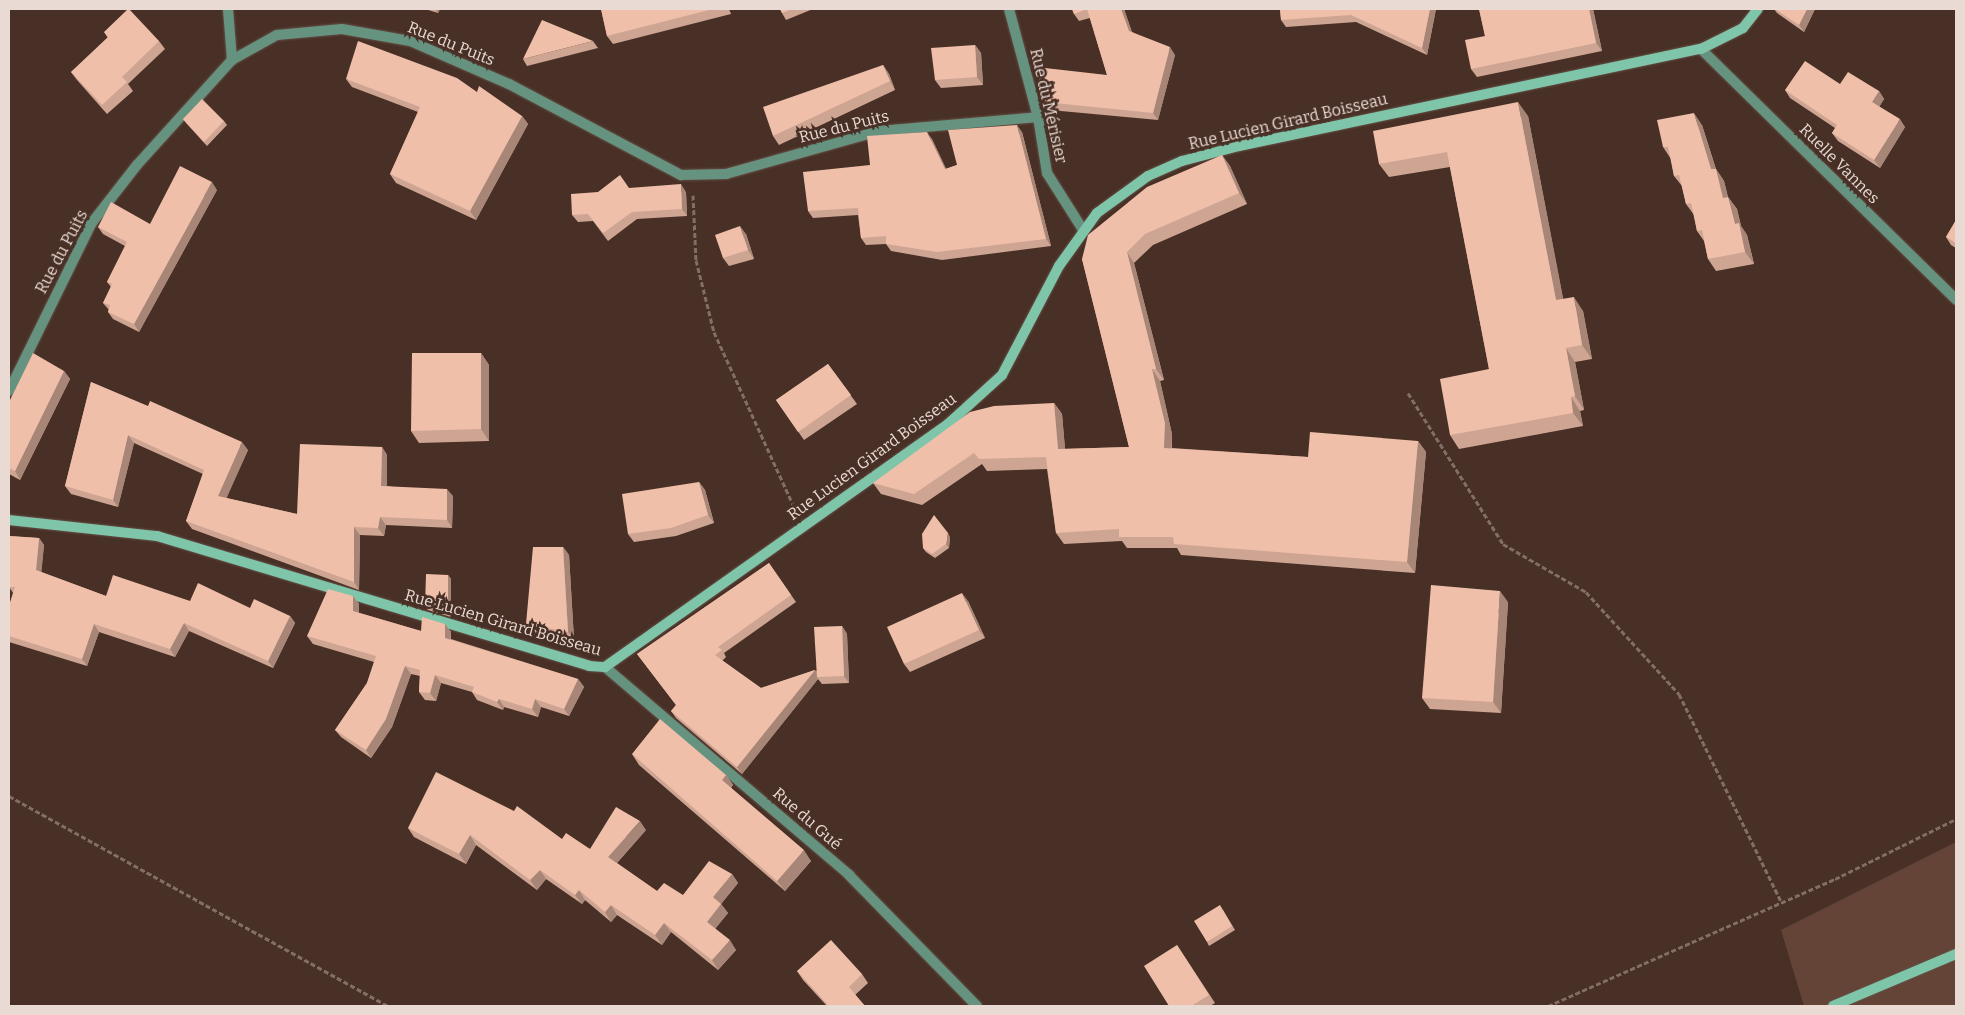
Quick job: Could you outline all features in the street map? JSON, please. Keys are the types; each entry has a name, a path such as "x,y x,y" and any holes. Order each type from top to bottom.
{"street":[{"path":"228,9 232,60"},
{"name":"Rue du Mérisier","path":"1009,9 1038,116 1047,173 1083,230"},
{"name":"Rue Lucien Girard Boisseau","path":"9,520 157,536 588,666 605,667 637,648 803,525 948,424 1002,375 1083,230 1116,196 1182,161 1701,49 1743,28 1758,9"},
{"name":"Rue du Puits","path":"9,391 91,224 137,165 232,60 277,35 342,29 410,41 509,84 681,176 726,174 879,131 1038,116"},
{"name":"Ruelle Vannes","path":"1701,49 1956,300"},
{"name":"Rue du Gué","path":"605,667 849,875 977,1006"},
{"path":"1832,1006 1956,954"}],"path":[{"path":"692,175 696,260 714,332 759,438 803,525"},
{"path":"1408,393 1503,544 1586,592 1679,694 1782,903"},
{"path":"9,796 388,1006"},
{"path":"1548,1006 1782,903 1956,819"}],"shaded area":[{"path":"1956,842 1956,1006 1804,1006 1781,930"}],"building":[{"path":"128,9 159,41 122,77 127,82 102,105 71,72 108,37 104,32"},
{"path":"601,9 713,9 607,36"},
{"path":"780,9 792,9 782,13"},
{"path":"1072,9 1087,9 1074,14"},
{"path":"1087,9 1121,9 1129,31 1170,47 1153,113 1044,102 1036,67 1107,75"},
{"path":"1280,9 1430,9 1422,48 1351,15 1281,20"},
{"path":"1479,9 1589,9 1596,43 1471,69 1465,40 1485,36"},
{"path":"1775,9 1807,9 1799,25"},
{"path":"542,20 593,41 523,59"},
{"path":"358,41 457,78 477,92 479,86 522,116 470,211 390,174 420,107 346,79"},
{"path":"975,45 977,77 935,80 931,48"},
{"path":"1805,61 1840,84 1848,72 1879,91 1872,102 1900,119 1874,160 1832,133 1837,125 1785,90"},
{"path":"883,65 890,81 773,136 763,107"},
{"path":"202,99 224,121 204,142 183,119"},
{"path":"1518,102 1556,300 1574,297 1582,345 1566,348 1575,396 1571,397 1573,413 1450,435 1440,379 1489,369 1447,152 1379,164 1373,131"},
{"path":"1694,113 1711,169 1716,169 1723,198 1728,197 1735,224 1739,223 1745,252 1708,259 1702,230 1697,231 1691,203 1686,204 1679,175 1674,176 1668,147 1663,147 1657,120"},
{"path":"1017,125 1046,239 937,252 886,244 886,236 861,238 858,208 808,211 803,172 870,165 867,136 927,132 945,169 957,165 948,130"},
{"path":"1222,155 1239,193 1145,234 1127,252 1156,369 1152,369 1165,423 1164,448 1308,457 1310,432 1418,441 1407,562 1174,544 1173,537 1119,537 1119,529 1056,533 1046,457 979,459 974,453 914,494 873,483 970,412 994,406 1054,403 1058,449 1129,447 1082,259 1088,235 1147,187"},
{"path":"180,166 212,182 134,324 108,312 110,305 103,303 112,284 107,282 127,242 98,227 111,202 150,224"},
{"path":"620,175 629,188 681,184 682,209 632,212 603,233 588,214 572,215 571,194 598,192"},
{"path":"1956,220 1956,243 1946,237"},
{"path":"740,226 748,250 723,258 715,235"},
{"path":"33,353 64,371 15,471 9,468 9,402"},
{"path":"412,353 481,353 481,429 411,431"},
{"path":"828,364 851,395 798,432 776,400"},
{"path":"91,382 148,406 150,401 242,442 218,496 297,514 300,444 382,447 381,486 447,489 447,520 380,517 378,528 354,527 354,582 186,521 204,470 128,435 113,500 65,486"},
{"path":"699,482 708,515 671,528 628,534 622,494"},
{"path":"934,515 948,533 946,544 932,554 923,548 922,534"},
{"path":"9,536 39,538 36,570 106,596 113,575 190,601 198,583 250,608 254,599 290,616 268,661 184,623 170,649 94,624 82,659 9,636 9,606 15,587 9,587"},
{"path":"533,547 563,547 568,632 526,624"},
{"path":"769,563 791,595 718,647 722,650 715,655 761,688 815,670 737,767 671,711 676,705 637,654"},
{"path":"426,574 448,575 448,613 425,606"},
{"path":"1431,585 1500,591 1493,702 1422,698"},
{"path":"328,589 353,596 353,611 421,631 422,617 445,624 445,638 578,679 564,709 535,699 532,709 499,699 497,702 472,692 474,687 435,675 430,693 419,692 420,670 405,666 386,719 366,750 335,730 367,683 376,656 307,636"},
{"path":"962,593 979,630 904,664 887,627"},
{"path":"842,626 844,676 817,677 814,627"},
{"path":"660,719 726,775 722,780 804,850 777,881 632,754"},
{"path":"436,772 514,811 517,806 562,839 566,833 590,849 616,807 640,821 608,857 657,891 664,883 683,895 709,861 732,874 713,897 721,904 707,922 730,940 712,960 664,923 655,935 611,905 605,912 579,890 575,895 540,870 530,880 470,835 459,854 408,828"},
{"path":"1220,905 1232,926 1207,942 1194,921"},
{"path":"831,940 862,974 849,987 865,1006 829,1006 797,971"},
{"path":"1177,945 1209,995 1191,1006 1169,1006 1144,966"}]}
